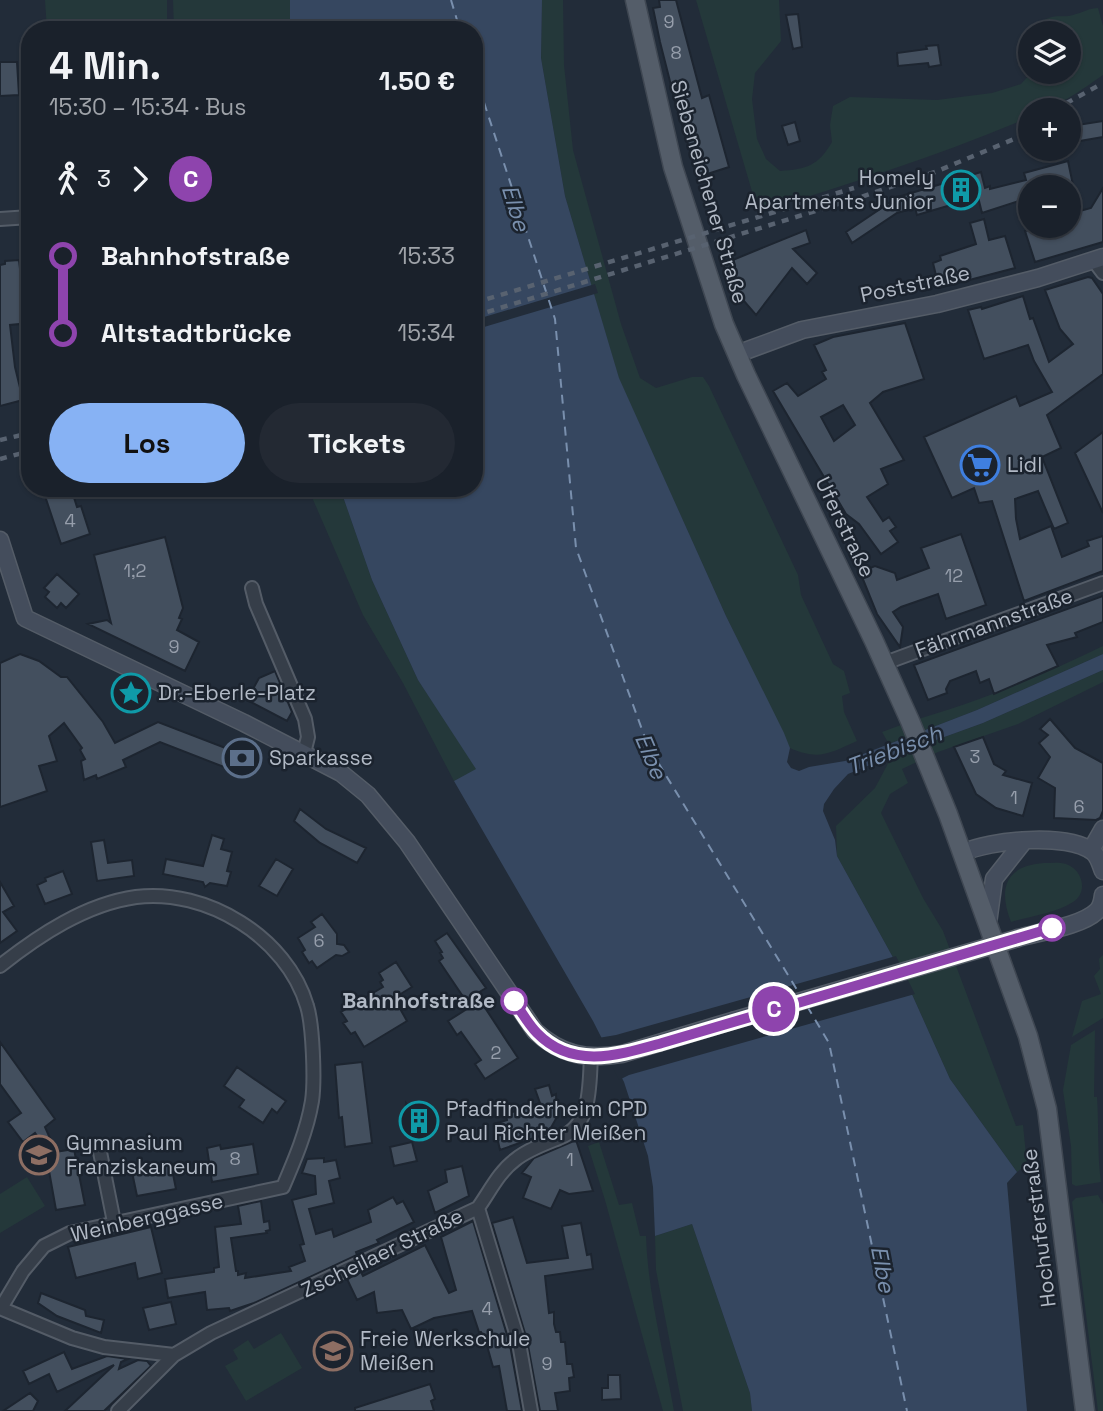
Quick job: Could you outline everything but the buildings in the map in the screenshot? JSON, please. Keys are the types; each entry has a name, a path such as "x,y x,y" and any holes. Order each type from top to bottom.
{"main road":[{"name":"Siebeneichener Straße","path":"635,0 673,167 692,230 737,354"},
{"name":"Poststraße","path":"737,354 802,330 937,304 1100,264"},
{"name":"Uferstraße","path":"737,354 885,663 962,853"},
{"path":"0,540 25,618 90,647 341,773 376,805 407,842 535,1031 545,1041 564,1052 598,1057 662,1043 1085,919 1097,911 1103,901"},
{"path":"1091,850 1103,828"},
{"path":"962,853 972,848 1024,841 1075,844 1091,850 1103,872"},
{"path":"988,923 994,879 1024,841"},
{"name":"Hochuferstraße","path":"962,853 1028,1036 1047,1109 1085,1411"}],"street":[{"path":"0,219 21,218"},
{"name":"Fährmannstraße","path":"885,663 1103,583"},
{"path":"252,588 256,604 305,719 308,737 304,753"},
{"name":"Weinberggasse","path":"0,966 72,918 106,904 137,897 172,897 213,907 240,922 289,968 307,1006 314,1076 312,1099 301,1143 284,1187 70,1233 44,1246 23,1271 1,1308"},
{"name":"Zscheilaer Straße","path":"118,1411 174,1355 211,1333 478,1208 497,1178 517,1158 563,1137 579,1125 598,1057"},
{"path":"100,1152 114,1222"},
{"path":"478,1208 519,1343 531,1411"},
{"path":"1,1308 72,1338 104,1347 174,1355"}],"green space":[{"path":"45,0 167,0 167,21 46,21"},
{"path":"173,0 290,0 290,21 174,21"},
{"path":"542,0 563,0 564,65 573,150 621,324 640,378 656,388 692,377 703,377 709,386 798,575 801,595 833,664 844,671 850,693 842,696 844,712 857,741 839,749 817,755 790,748 726,616 619,379 565,196 541,58"},
{"path":"696,0 779,0 781,41 755,73 752,99 757,139 766,159 780,171 811,165 822,156 832,142 830,125 833,106 850,97 937,100 992,93 1021,84 1081,84 1081,21 1043,21 1050,17 1070,16 1098,8 1103,26 1103,75 1068,98 1018,98 1018,122 895,168 758,212"},
{"path":"312,497 343,497 372,580 418,680 477,769 454,781 403,683 363,615"},
{"path":"1103,646 1103,654 977,710 889,744 882,732 1004,690"},
{"path":"1103,670 1103,682 1018,724 938,752 902,769 908,783 890,794 881,813 923,898 943,931 1016,1126 1023,1125 1027,1165 1017,1172 950,1079 906,981 837,856 836,826 875,788 892,756 983,723"},
{"path":"1044,863 1061,863 1072,867 1082,881 1081,893 1073,902 1059,909 1011,922 1005,899 1008,881 1021,869"},
{"path":"1103,955 1103,1018 1072,1037 1082,1001 1101,994 1094,976 1100,969 1099,959"},
{"path":"1095,1030 1094,1097 1097,1097 1101,1182 1076,1186 1072,1184 1071,1146 1063,1090 1071,1045"},
{"path":"599,1142 619,1205 632,1203 640,1236 646,1236 653,1302 674,1411 663,1411 588,1146"},
{"path":"27,1177 45,1206 0,1233 0,1194"},
{"path":"1098,1195 1103,1204 1103,1411 1098,1411 1072,1202 1076,1198"},
{"path":"692,1224 750,1393 752,1411 683,1411 656,1270 655,1236"},
{"path":"281,1333 302,1368 246,1401 225,1366 238,1359 233,1350 248,1340 254,1349"}],"water":[{"path":"290,0 542,0 541,58 565,196 619,378 726,616 784,733 790,748 787,762 791,768 799,771 845,761 977,710 1103,654 1103,670 983,723 848,774 834,789 824,804 823,811 835,840 837,856 906,981 950,1079 1017,1172 1007,1183 1027,1411 752,1411 750,1393 692,1224 655,1236 653,1187 648,1156 624,1082 593,1021 454,781 476,769 418,680 372,580 343,497 483,497 483,21 290,21"}],"pier":[{"path":"595,284 598,293 483,327 483,317"},
{"path":"896,956 915,994 619,1080 598,1038 616,1035"}],"ferry route":[{"path":"451,0 457,21"},
{"path":"483,99 555,319 576,548 648,746 799,993"},
{"path":"807,1006 829,1043 907,1411"}],"railway":[{"path":"1076,98 1103,83"},
{"path":"483,313 861,197 935,172 1018,137"},
{"path":"483,300 854,188"},
{"path":"0,440 21,435"},
{"path":"0,459 21,453"}],"bus line":[{"name":"C","path":"514,1001 545,1041 577,1056 604,1057 662,1043 1052,928"}],"place":[{"name":"Homely Apartments Junior","path":"961,190"},
{"name":"Lidl","path":"980,465"},
{"name":"Dr.-Eberle-Platz","path":"131,693"},
{"name":"Sparkasse","path":"242,758"},
{"name":"Bahnhofstraße","path":"514,1001"},
{"name":"Pfadfinderheim CPD Paul Richter Meißen","path":"419,1121"},
{"name":"Gymnasium Franziskaneum","path":"39,1155"},
{"name":"Freie Werkschule Meißen","path":"333,1351"}],"water label":[{"name":"Elbe","path":"516,208"},
{"name":"Triebisch","path":"894,750"},
{"name":"Elbe","path":"651,756"},
{"name":"Elbe","path":"883,1269"}]}
